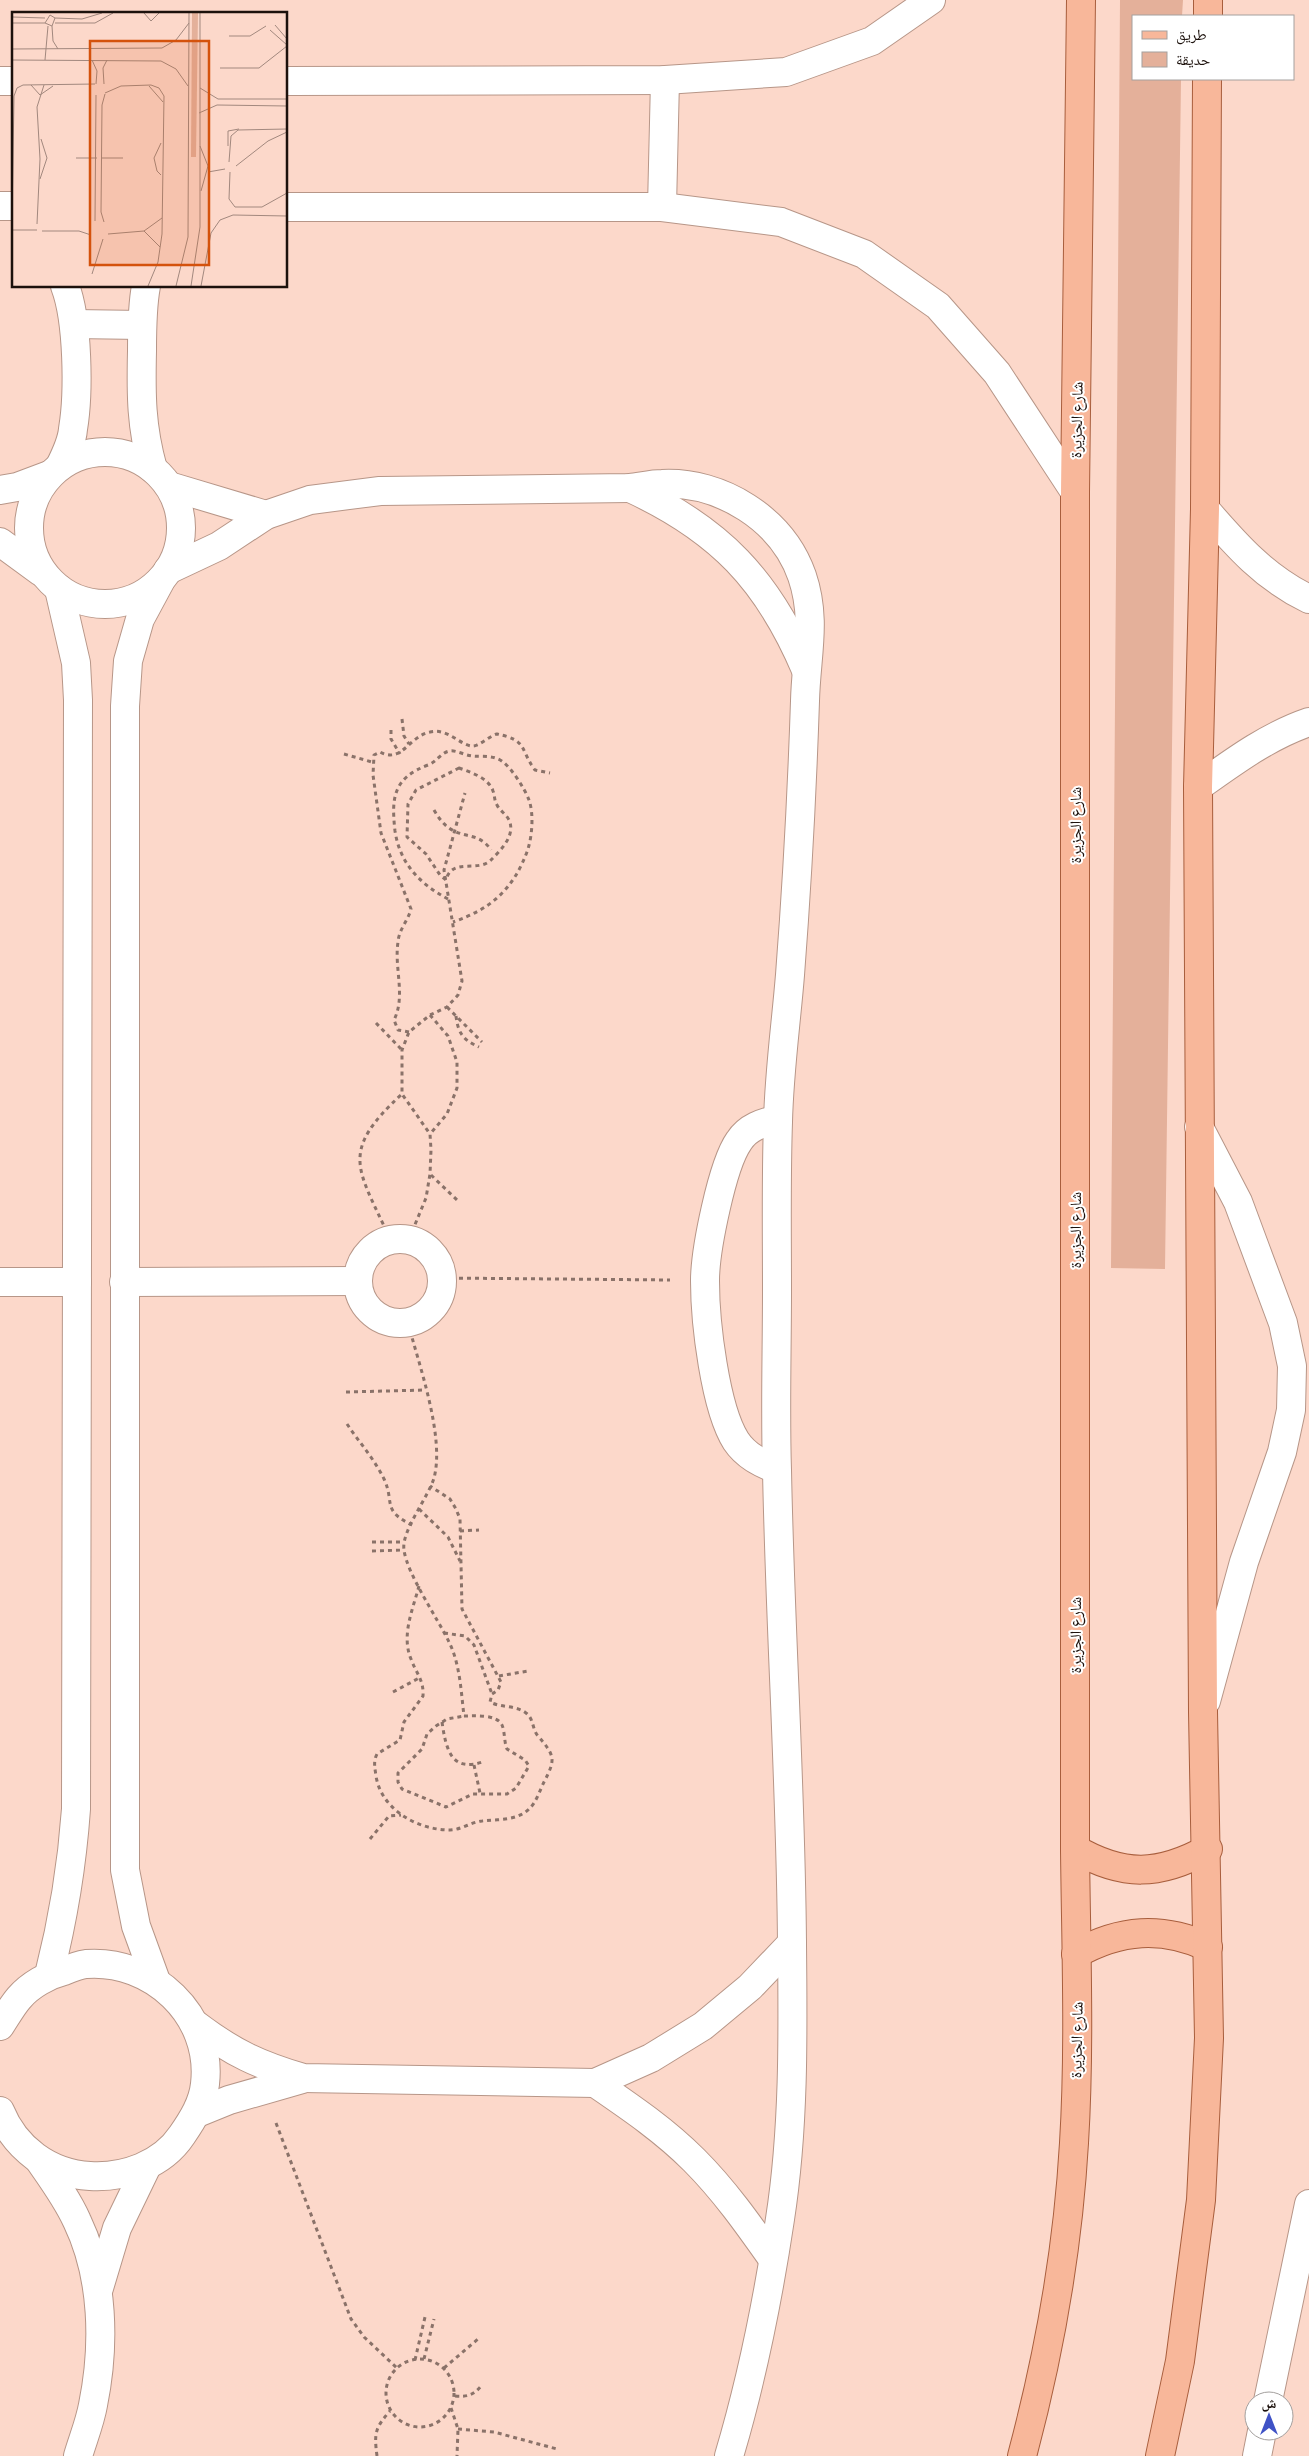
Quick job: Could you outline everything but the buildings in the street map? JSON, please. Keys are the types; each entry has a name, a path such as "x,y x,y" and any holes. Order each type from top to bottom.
{"main road":[{"name":"شارع الجزيرة","path":"1022,2456 1034,2410 1060,2278 1073,2154 1078,2034 1075,1849 1075,492 1081,0"},
{"path":"1208,0 1208,15"},
{"path":"1160,2456 1180,2361 1201,2200 1209,2038 1208,1850 1204,1712 1198,787 1205,509 1207,80"},
{"path":"1075,1849 1103,1863 1118,1868 1141,1871 1164,1868 1187,1861 1208,1850"},
{"path":"1076,1954 1094,1944 1132,1932 1171,1934 1190,1938 1208,1946"}],"street":[{"path":"288,81 665,80 786,72 872,41 932,0"},
{"path":"662,208 665,80"},
{"path":"288,208 662,208 781,222 864,254 938,306 997,373 1075,492"},
{"path":"49,1975 63,1921 71,1875 76,1809 78,700 76,663 51,581 31,550 28,523 34,497 55,470 73,431 74,324 65,288"},
{"path":"146,288 142,325 141,410 147,449 180,513 180,540 164,575 140,619 128,661 125,706 125,1870 136,1926 156,1981"},
{"path":"74,324 142,325"},
{"path":"0,490 17,487 90,452 123,454 161,477 266,515"},
{"path":"0,542 51,581 84,601 112,604 138,596 164,575 219,546 266,515 310,500 380,491 630,488 664,483 698,487 730,497 759,516 783,540 800,570 810,602 811,637 806,670 802,779 778,1119 776,1469 793,1874 793,2012 790,2114 780,2217 764,2318 729,2456"},
{"path":"630,488 664,503 696,524 725,547 750,574 772,603 791,635 806,670"},
{"path":"1205,509 1244,554 1290,590 1309,599"},
{"path":"1198,787 1244,754 1291,728 1309,722"},
{"path":"776,1469 761,1463 748,1454 737,1443 729,1429 711,1348 705,1280 715,1217 732,1155 739,1141 749,1130 762,1122 778,1119"},
{"path":"1199,1127 1238,1202 1283,1323 1292,1366 1291,1410 1282,1452 1244,1562 1204,1712"},
{"path":"399,1239 425,1246 437,1260 443,1278 439,1297 431,1308 427,1313 408,1323 390,1322 373,1313 361,1299 357,1280 361,1262 373,1248 399,1239"},
{"path":"124,1282 357,1280"},
{"path":"0,1282 77,1282"},
{"path":"1283,1323 1309,1343"},
{"path":"1282,1452 1309,1427"},
{"path":"196,2025 228,2049 264,2067 303,2078 595,2083 651,2058 703,2026 750,1987 792,1942"},
{"path":"0,2026 20,1997 49,1975 84,1964 122,1966 156,1981 179,2000 196,2025 204,2054 205,2084 197,2112 176,2143 147,2166 111,2177 73,2175 39,2160"},
{"path":"197,2112 263,2089 303,2078"},
{"path":"595,2083 648,2119 694,2160 736,2207 772,2258"},
{"path":"2,2120 21,2145 39,2160 60,2190 78,2223 90,2258 98,2295 99,2360 93,2406 78,2456"},
{"path":"98,2295 117,2228 147,2166"},
{"path":"1270,2391 1309,2204"},
{"path":"1257,2456 1260,2441"}],"path":[{"path":"402,719 404,736 409,744"},
{"path":"391,730 391,739 400,754"},
{"path":"409,1032 398,1030 394,1020 401,1001 398,940 409,919 411,909 382,833 372,762 374,755 380,752 392,756 400,754 422,734 432,731 452,735 469,746 476,746 497,734 518,742 525,748 535,770 550,773"},
{"path":"449,900 422,883 411,872 403,858 397,843 394,798 399,784 406,775 437,760 443,753 451,750 471,756 499,759 510,768 530,801 532,823 529,846 521,868 509,886 493,902 474,915 452,922"},
{"path":"344,754 372,762"},
{"path":"459,768 483,778 489,784 497,806 510,823 511,829 507,841 489,862 483,865 458,866 450,871 446,880 440,875 426,854 407,837 408,804 416,790 459,768"},
{"path":"402,1094 381,1114 364,1138 360,1150 362,1176 399,1239 426,1198 430,1174 430,1134 402,1094 402,1050 409,1032 430,1015 447,1007 458,995 462,981 444,870 465,792"},
{"path":"434,810 442,823 454,833 478,837 486,842 491,850"},
{"path":"447,1007 482,1042"},
{"path":"430,1015 448,1036 457,1062 457,1088 447,1114 430,1134"},
{"path":"456,1015 458,1030 466,1041 479,1047"},
{"path":"376,1024 402,1050"},
{"path":"430,1174 457,1200"},
{"path":"443,1278 705,1280"},
{"path":"408,1323 437,1436 437,1457 430,1486 405,1536 404,1550 419,1586 450,1643 458,1669 464,1716"},
{"path":"346,1392 425,1390"},
{"path":"347,1424 385,1480 390,1508 399,1519 412,1525"},
{"path":"430,1486 450,1499 456,1509 460,1531 461,1601 465,1616 499,1676 501,1682 498,1690 492,1694"},
{"path":"419,1509 448,1537 461,1564"},
{"path":"460,1531 479,1530"},
{"path":"372,1542 404,1542"},
{"path":"372,1551 404,1550"},
{"path":"419,1586 406,1639 411,1659 421,1677 423,1696 404,1722 400,1740 377,1754 374,1763 378,1789 401,1815 413,1821 451,1830 475,1821 510,1818 521,1815 531,1808 550,1771 552,1754 548,1746 537,1735 528,1714 522,1710 490,1702 492,1694 474,1645 465,1636 444,1633"},
{"path":"499,1676 528,1671"},
{"path":"392,1692 421,1677"},
{"path":"464,1716 499,1721 503,1726 507,1749 525,1760 529,1766 516,1788 507,1794 480,1793 466,1797 446,1807 402,1789 398,1782 398,1773 422,1749 428,1734 442,1722 464,1716"},
{"path":"442,1722 446,1748 452,1758 462,1764 474,1765 485,1761"},
{"path":"474,1765 480,1793"},
{"path":"370,1839 389,1816 401,1815"},
{"path":"263,2089 351,2319 364,2337 397,2368"},
{"path":"415,2360 425,2317"},
{"path":"424,2359 434,2319"},
{"path":"444,2368 478,2340"},
{"path":"424,2359 444,2368 452,2381 455,2396 451,2408 444,2418 434,2425 422,2428 409,2426 398,2420 390,2411 386,2400 386,2388 390,2377 397,2368 415,2360 424,2359"},
{"path":"455,2396 466,2397 476,2393 482,2385"},
{"path":"451,2408 458,2429 457,2456"},
{"path":"377,2456 375,2437 377,2426 390,2411"},
{"path":"458,2429 494,2432 557,2449"}],"green space":[{"path":"1120,0 1183,0 1182,15 1132,15 1132,80 1181,80 1165,1269 1111,1268"}]}
